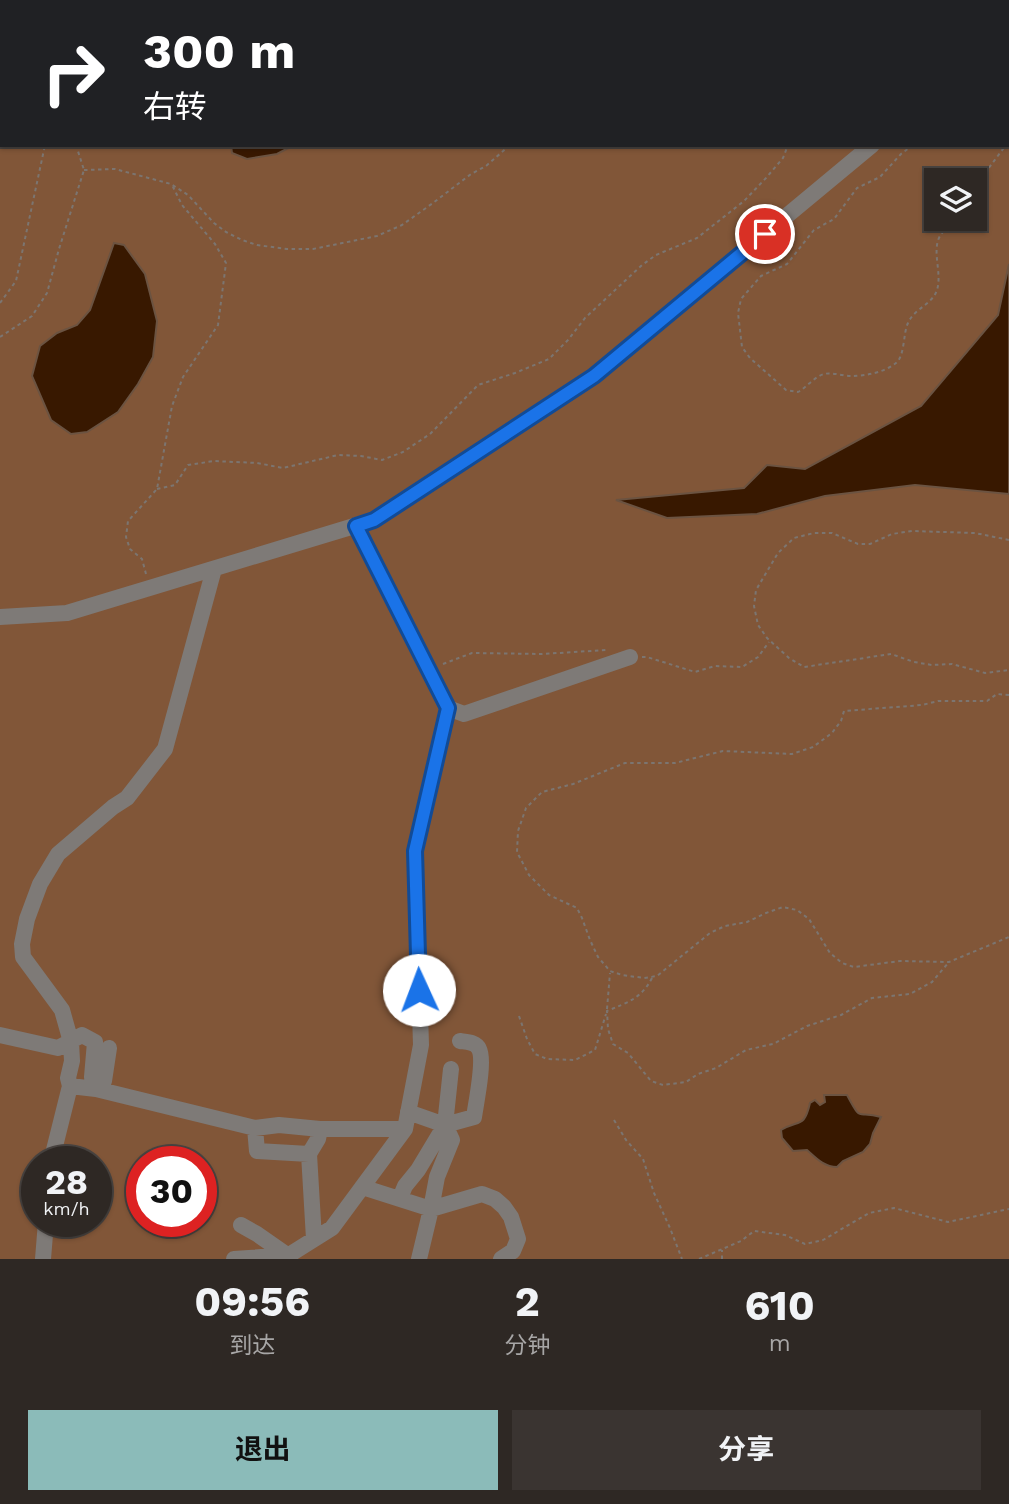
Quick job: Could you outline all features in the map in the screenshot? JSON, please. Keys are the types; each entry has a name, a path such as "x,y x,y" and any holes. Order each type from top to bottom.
{"street":[{"path":"0,617 67,613 374,520 594,376 870,147"},
{"path":"234,1259 290,1257 332,1228 407,1121 421,1045 415,851 448,708 356,526"},
{"path":"55,1146 70,1086 68,1078 72,1061 71,1042 62,1010 23,957 22,944 27,919 40,884 58,854 127,798 165,749 214,569"},
{"path":"448,708 464,714 630,657"},
{"path":"0,1035 58,1048 82,1035 95,1042 92,1077 96,1089"},
{"path":"70,1086 96,1089 255,1128 279,1125 320,1129 407,1121 445,1125 474,1117 480,1050 474,1043 460,1041"},
{"path":"96,1089 104,1082 109,1048"},
{"path":"400,1198 445,1125 451,1069"},
{"path":"419,1259 437,1177 452,1140 445,1125"},
{"path":"255,1128 257,1151 309,1154"},
{"path":"314,1239 309,1154 318,1139 320,1129"},
{"path":"418,1170 437,1177"},
{"path":"362,1187 431,1209 482,1194 495,1199 511,1217 519,1240 513,1251 501,1259"},
{"path":"241,1225 290,1257"},
{"path":"43,1259 45,1237"}],"path":[{"path":"0,303 16,281 45,147"},
{"path":"0,337 32,316 47,293 84,170 77,147"},
{"path":"84,170 115,169 171,184 188,195 214,223 242,240 286,249 313,249 377,236 401,225 486,166 508,147"},
{"path":"157,489 175,485 187,466 214,461 257,463 283,468 338,455 382,460 403,452 430,434 478,385 548,359 568,340 585,318 642,265 656,255 697,238 744,201 783,158 787,147"},
{"path":"911,147 880,177 857,188 834,219 814,230 787,264 761,276 741,299 738,313 742,347 750,358 786,390 798,392 826,374 852,376 879,372 899,362 903,335 909,320 934,296 939,282 938,239 944,231"},
{"path":"987,174 1005,147"},
{"path":"149,589 142,559 130,549 126,537 128,521 157,489 172,405 179,386 218,325 226,263 215,244 182,205 171,184"},
{"path":"1009,540 975,533 912,531 892,534 870,544 858,544 832,533 814,533 794,538 778,553 757,590 754,606 758,625 770,641 804,667 891,654 914,662 952,664 985,673 1009,670"},
{"path":"429,669 472,653 542,654 610,650 630,657 647,656 695,672 715,666 742,667 758,657 770,641"},
{"path":"1009,695 998,694 988,701 938,702 844,711 832,733 813,747 792,754 723,751 675,763 625,763 573,784 542,792 526,808 517,831 517,852 530,875 549,895 577,908 598,957 610,971 622,975 644,978 657,976 710,933 783,907 797,910 809,919 830,953 842,964 853,967 900,961 949,962 1009,937"},
{"path":"610,971 607,1011 608,1029 613,1044 628,1053 651,1081 663,1086 686,1082 746,1050 774,1044 807,1026 841,1015 872,998 910,994 932,982 949,962"},
{"path":"607,1011 627,1003 645,991 653,977"},
{"path":"519,1016 535,1054 547,1059 575,1060 595,1051 607,1011"},
{"path":"614,1120 626,1140 643,1159 654,1193 682,1259"},
{"path":"699,1259 741,1241 754,1231 785,1235 805,1244 823,1241 869,1213 894,1208 948,1222 1009,1209"},
{"path":"722,1250 722,1259"}],"shaded area":[{"path":"0,147 1009,147 1009,1259 0,1259"},
{"path":"231,147 290,147 277,154 247,159 232,153"},
{"path":"114,243 124,245 145,274 157,321 153,357 118,412 87,432 71,434 51,420 32,376 40,346 57,333 77,325 90,310"},
{"path":"1009,264 1009,494 915,485 825,496 757,514 667,518 616,500 744,488 767,465 805,469 921,406 998,315"},
{"path":"824,1095 847,1095 858,1113 881,1117 870,1144 863,1152 843,1161 837,1167 824,1164 807,1150 793,1151 782,1138 781,1130 803,1120 810,1103 815,1100 820,1105 825,1102"}],"route":[{"path":"419,990 415,851 448,708 356,526 374,520 594,376 765,234"}]}
